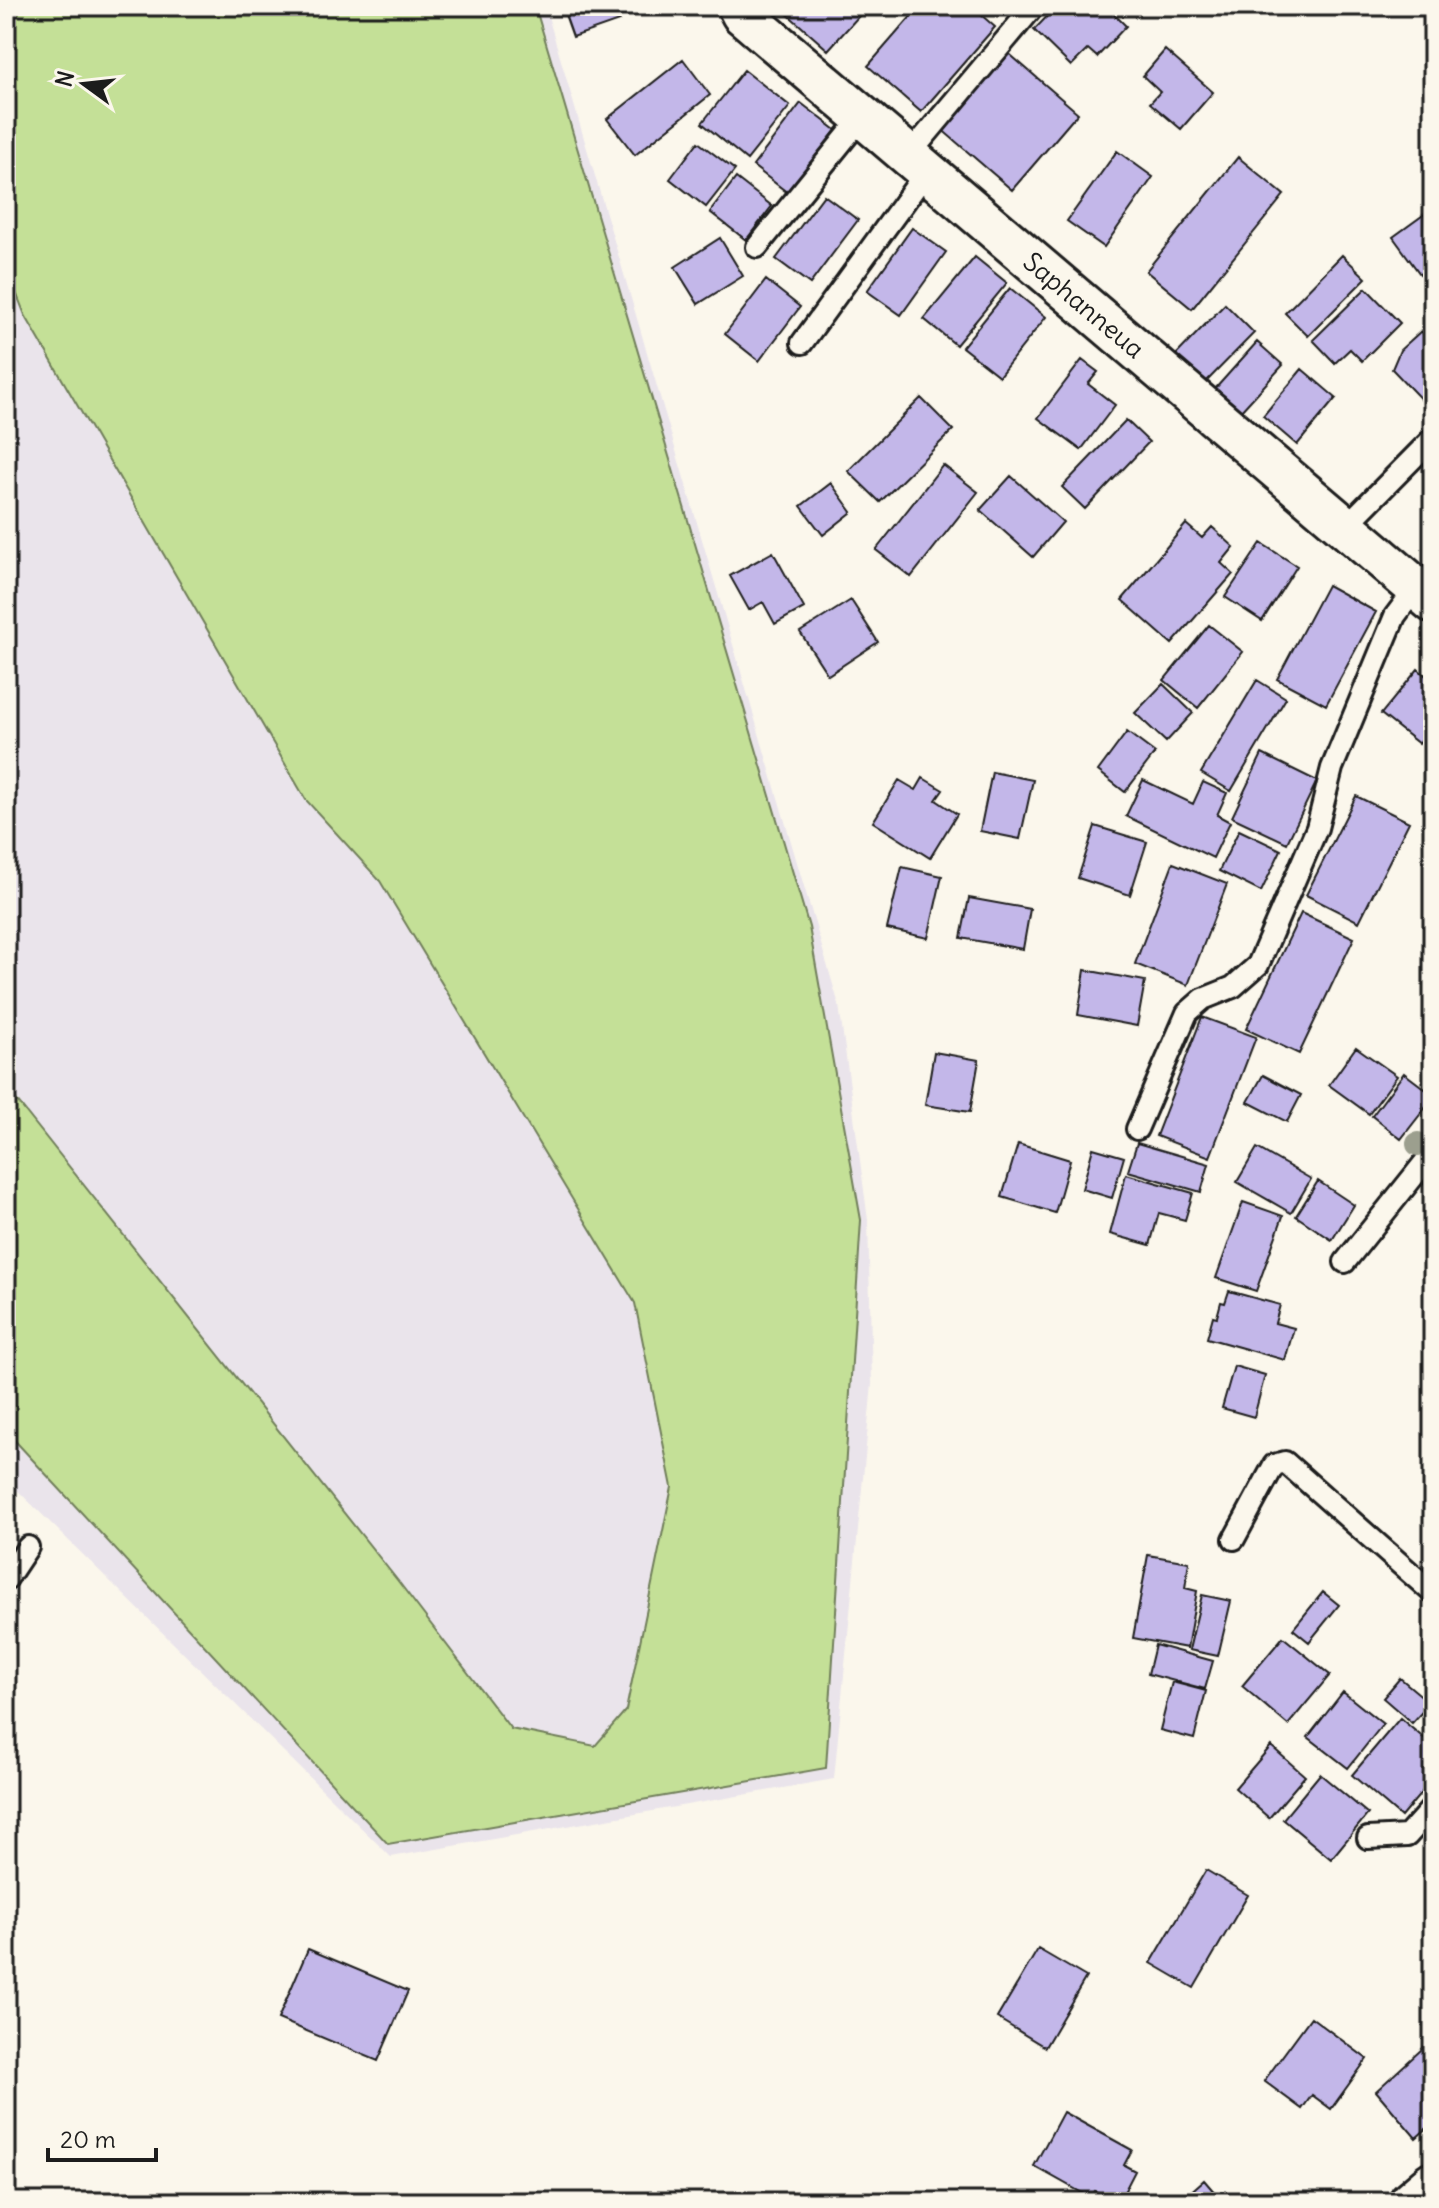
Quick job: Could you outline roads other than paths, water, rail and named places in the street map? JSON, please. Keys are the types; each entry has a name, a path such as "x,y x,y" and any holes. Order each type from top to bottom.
{"street":[{"name":"Saphanneua","path":"738,6 742,14 1424,595"}],"lane":[{"path":"802,343 918,163 1034,6"},
{"path":"757,247 863,116"},
{"path":"1345,527 1433,438"},
{"path":"1137,1129 1187,1013 1203,999 1233,987 1258,965 1317,828 1332,768 1395,616 1424,595"},
{"path":"1345,1262 1433,1152"},
{"path":"1234,1539 1274,1465 1285,1462 1433,1593"},
{"path":"6,1580 28,1547"},
{"path":"1368,1838 1407,1836 1433,1807"}]}
